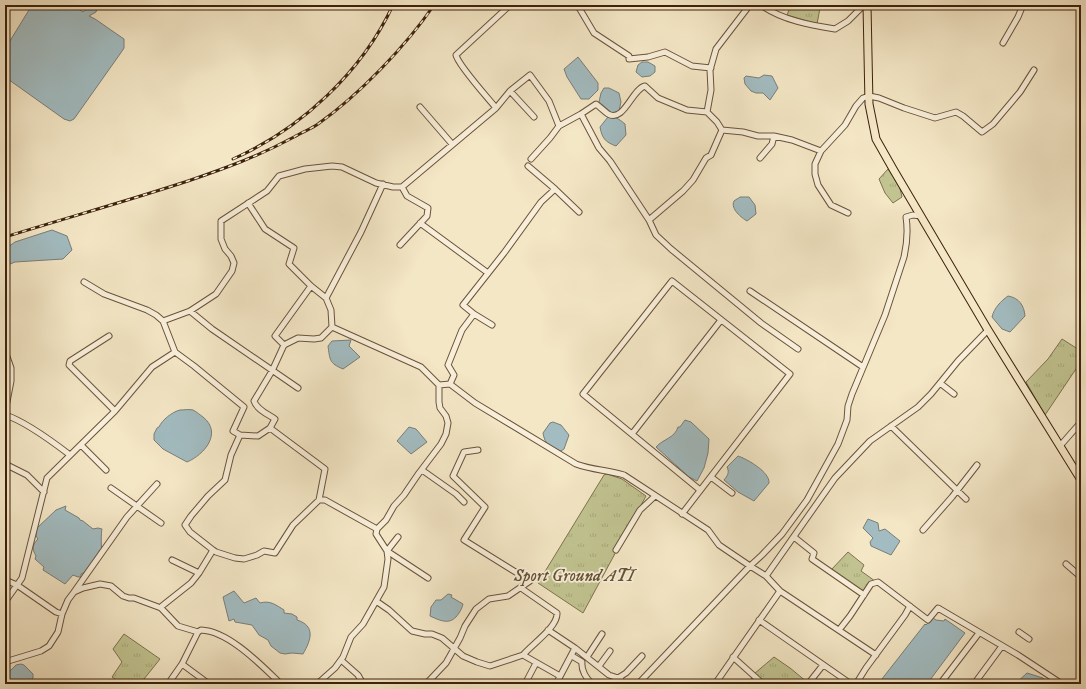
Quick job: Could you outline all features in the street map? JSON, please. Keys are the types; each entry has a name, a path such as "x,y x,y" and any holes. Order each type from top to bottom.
{"main road":[{"path":"867,5 869,104 876,139 988,330 1081,480"}],"street":[{"path":"707,112 711,90 711,68 716,49 751,5"},
{"path":"761,5 784,17 812,26 835,29 848,21 864,5"},
{"path":"1003,43 1023,5"},
{"path":"496,108 463,67 456,55 509,6"},
{"path":"578,6 594,32 629,56 629,59 648,57 665,52 692,66 711,68"},
{"path":"848,213 831,205 818,185 815,174 815,164 821,151 845,125 856,106 863,98 869,96 880,98 935,118 956,112 982,132 993,124 1020,92 1034,70"},
{"path":"163,321 190,311 216,294 232,271 234,263 231,256 225,249 221,239 221,221 267,191 279,176 305,169 332,166 342,167 376,183 393,187 402,187 496,108 510,91 530,75 549,101 559,126"},
{"path":"531,159 559,126 596,104 608,114 614,116 617,115 625,108 637,92 645,86 658,98 687,110 707,112 717,122 722,130"},
{"path":"510,91 534,117"},
{"path":"420,107 452,144"},
{"path":"581,114 599,148 610,161 649,220 656,235 761,323 798,349"},
{"path":"722,130 743,132 758,136 774,136 792,140 821,151"},
{"path":"649,220 693,180 706,158 711,155 722,130"},
{"path":"760,158 772,144 774,136"},
{"path":"528,166 579,212"},
{"path":"326,298 383,184"},
{"path":"400,245 428,216 428,208 407,196 402,187"},
{"path":"492,325 463,305 541,202 555,189"},
{"path":"84,282 104,294 147,310 163,321 175,352 244,407 233,430 240,435 258,436 270,428 275,419 255,405 254,401 272,371 284,345 298,338 321,338 332,326 331,310 326,298 311,286 289,264 294,248 265,229 248,203"},
{"path":"638,684 782,534 807,500 838,444 847,420 848,406 885,315 906,249 906,217 913,215 921,216"},
{"path":"420,223 488,273"},
{"path":"682,514 790,374 672,281 583,394 700,490"},
{"path":"284,345 275,336 311,286"},
{"path":"750,291 863,366"},
{"path":"190,311 212,329 298,388"},
{"path":"450,384 454,375 448,365 462,330 474,314"},
{"path":"632,434 721,320"},
{"path":"332,326 421,367 439,385 440,408 446,416 448,423 446,434 441,444 404,496 390,512 386,520 377,529 376,534 387,551 428,578"},
{"path":"766,576 835,478 870,441 918,407 958,361 988,330"},
{"path":"109,336 70,362 69,365 115,411"},
{"path":"5,351 11,368 11,381 5,413 40,434 70,456"},
{"path":"5,602 22,578 48,478 115,411 152,367 175,352"},
{"path":"940,383 954,394"},
{"path":"439,385 450,384 475,403 576,464 588,468 624,475 708,530 719,545 766,576 780,591 876,655"},
{"path":"1060,446 1081,422"},
{"path":"891,426 966,500"},
{"path":"240,435 231,455 229,469 225,480 208,496 185,525 190,532 216,552 235,558 244,559 264,551 275,553 293,525 319,500 325,469 270,428"},
{"path":"81,445 106,470"},
{"path":"426,684 446,662 476,609 489,599 508,596 530,581 464,540 485,507 453,476 464,452 478,450"},
{"path":"5,464 27,475 44,492"},
{"path":"923,530 952,497 976,465"},
{"path":"422,470 456,494 464,502"},
{"path":"711,477 732,493"},
{"path":"5,662 41,651 48,646 58,632 62,614 68,600 128,517 157,484"},
{"path":"111,488 161,522"},
{"path":"616,550 640,510 655,496"},
{"path":"319,500 325,500 377,529"},
{"path":"318,684 320,680 335,668 341,660 351,637 363,624 384,587 388,559 387,551 398,537"},
{"path":"794,537 814,553 812,559 864,595"},
{"path":"161,608 191,583 214,550"},
{"path":"172,560 199,573"},
{"path":"1066,564 1081,577"},
{"path":"5,580 17,585 56,612 62,614"},
{"path":"839,630 871,584 878,582 928,620 938,608 1062,684"},
{"path":"74,592 91,586 106,584 116,588 123,596 143,601 161,608 178,626 198,632 201,630 212,632 242,648 281,684"},
{"path":"376,601 389,610 412,631 432,634 442,638 462,656 490,666 523,655 555,621 557,613 521,588"},
{"path":"715,684 780,591"},
{"path":"856,684 910,606"},
{"path":"759,620 851,684"},
{"path":"548,630 614,677 621,677"},
{"path":"168,684 182,664 198,632"},
{"path":"1019,632 1029,639"},
{"path":"940,684 979,633"},
{"path":"587,657 602,634"},
{"path":"974,684 1002,646"},
{"path":"556,684 575,648"},
{"path":"599,666 610,651"},
{"path":"523,655 560,676"},
{"path":"572,656 582,662 582,671 592,684"},
{"path":"614,684 642,656"},
{"path":"733,657 763,684"},
{"path":"341,660 358,675 363,684"},
{"path":"525,684 536,663"},
{"path":"182,664 209,684"},
{"path":"808,684 823,665"}],"green space":[{"path":"791,5 815,5 820,8 817,24 787,15"},
{"path":"888,169 899,184 902,197 893,203 885,193 879,179"},
{"path":"1062,339 1081,351 1080,363 1045,415 1026,382 1048,359"},
{"name":"Sport Ground ATI","path":"607,474 622,479 646,496 583,613 538,583 604,475"},
{"path":"848,552 864,565 861,571 875,581 865,595 831,570"},
{"path":"124,634 160,659 140,684 122,684 112,677 122,662 113,649"},
{"path":"774,657 807,682 805,684 748,684 754,674"}],"water":[{"path":"32,5 73,5 83,12 90,6 97,8 96,12 89,16 124,39 124,48 74,119 70,121 64,119 5,77 5,49"},
{"path":"578,57 598,83 598,90 589,99 581,99 567,77 564,69"},
{"path":"642,62 648,62 655,66 655,72 650,76 642,77 636,72 638,65"},
{"path":"764,75 772,76 778,88 770,100 763,93 751,91 745,84 744,78 746,76 759,78"},
{"path":"604,88 609,88 619,93 621,102 619,111 612,113 599,102"},
{"path":"608,117 617,118 625,124 626,135 616,146 609,143 603,137 601,131 600,127"},
{"path":"740,197 749,197 755,205 756,214 747,221 737,213 733,204 734,201"},
{"path":"52,230 67,236 72,250 63,259 15,262 5,266 5,249 15,242"},
{"path":"1008,296 1018,300 1025,316 1010,332 1002,329 992,317 998,305"},
{"path":"351,340 349,346 360,357 343,369 335,365 331,360 328,346 332,341"},
{"path":"180,410 193,410 209,423 211,430 209,443 205,449 187,462 163,449 154,440 154,434 162,422 171,414"},
{"path":"685,420 691,422 709,439 708,453 704,468 697,481 689,477 656,447 672,436"},
{"path":"553,422 561,425 569,435 564,449 561,451 549,445 544,437 543,433 550,423"},
{"path":"409,427 416,429 427,442 411,454 397,441"},
{"path":"738,456 757,466 762,470 768,479 769,483 754,501 738,492 724,480 728,473 727,467"},
{"path":"66,506 65,510 79,518 93,529 102,529 102,551 99,551 93,565 81,574 81,577 73,575 65,584 43,570 44,567 35,559 36,556 33,547 38,539 36,536 36,529 56,510"},
{"path":"868,519 878,523 879,531 885,529 900,541 891,555 871,546 870,542 873,538 863,528"},
{"path":"234,591 244,603 256,598 260,603 267,602 273,604 284,610 284,613 292,614 297,617 297,620 307,626 310,639 303,654 280,653 271,646 268,640 259,635 252,625 235,622 234,619 229,621 223,597"},
{"path":"448,594 452,595 451,597 463,604 456,617 453,620 446,621 430,616 431,607 436,600 441,600"},
{"path":"933,618 944,621 945,619 965,633 927,684 878,684 925,624 926,625"},
{"path":"21,664 33,674 33,678 29,684 5,684 5,676 16,665"},
{"path":"1027,673 1043,678 1050,684 1015,684"}],"railway":[{"path":"233,159 258,147 282,132 327,96 347,75 364,53 380,30 393,5"},
{"path":"5,237 142,196 216,171 268,150 318,124 349,99 381,69 410,37 434,5"}]}
